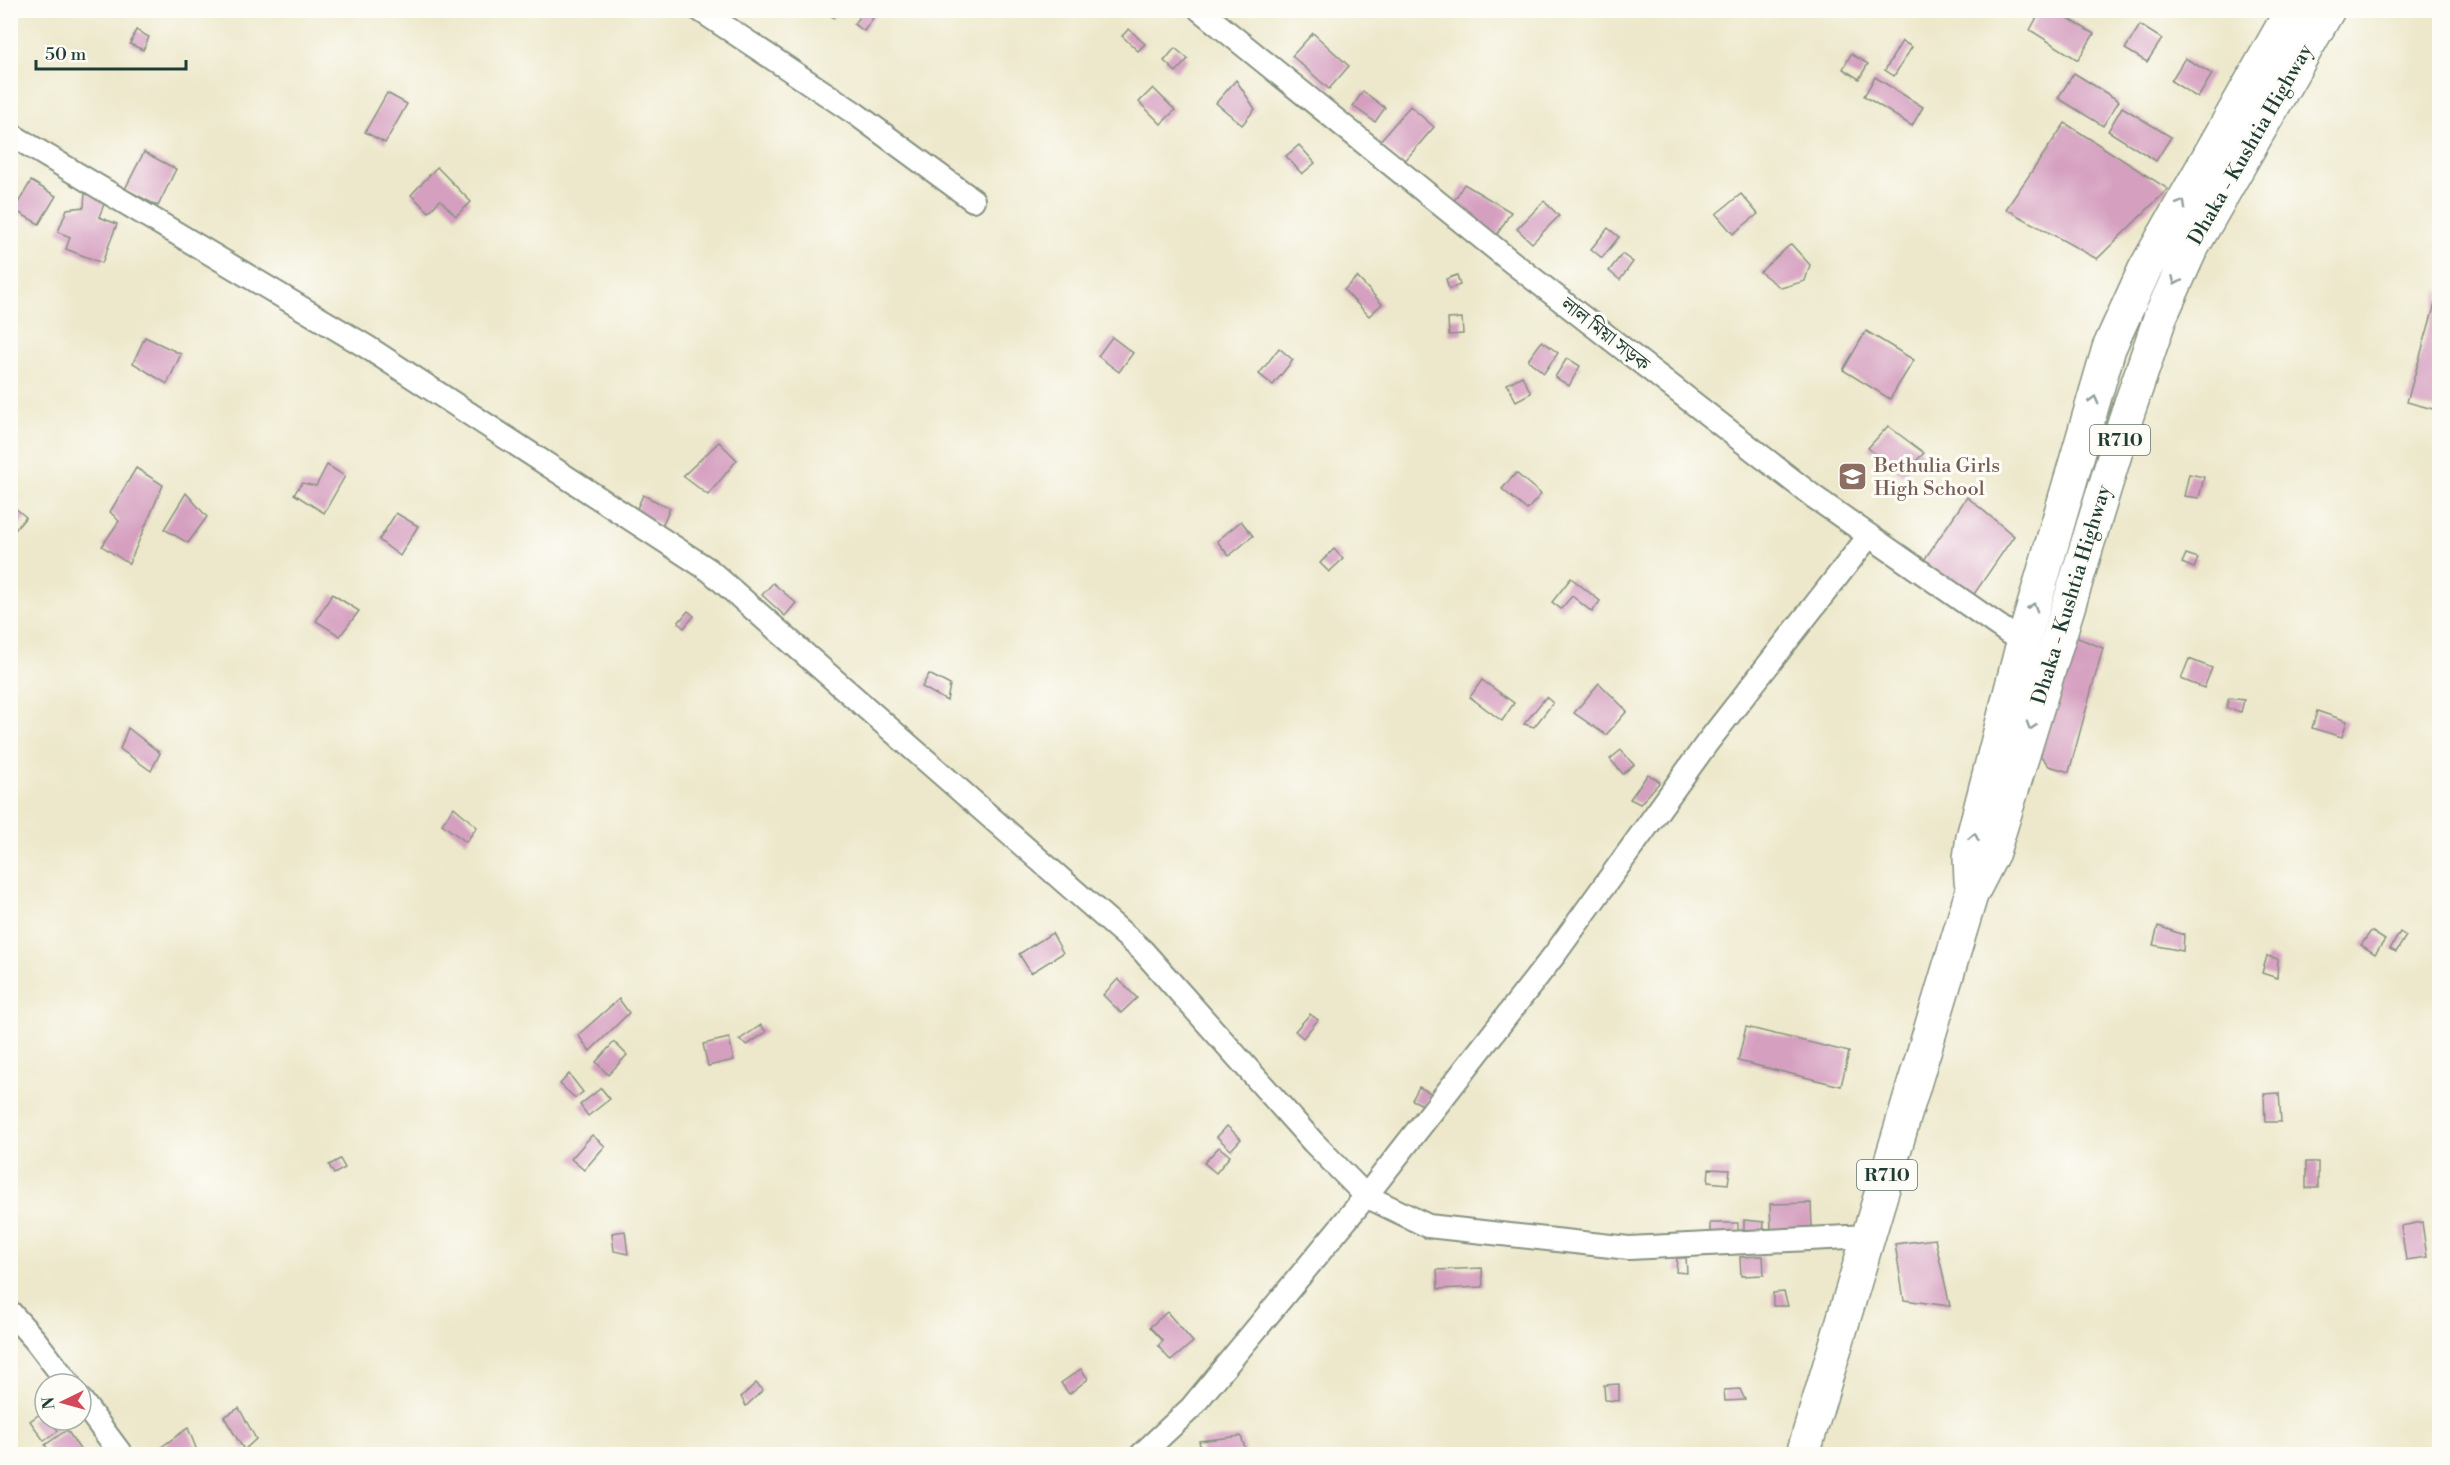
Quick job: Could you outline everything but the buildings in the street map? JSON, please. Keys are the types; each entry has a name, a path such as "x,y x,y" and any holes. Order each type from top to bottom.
{"main road":[{"name":"Dhaka - Kushtia Highway","path":"1971,895 1970,858 1973,837 2023,642 2109,348 2145,269 2292,10"},
{"name":"Dhaka - Kushtia Highway","path":"1803,1455 1971,895 1993,852 2127,415 2161,315 2190,251 2328,10"}],"street":[{"path":"700,10 856,114 973,200"},
{"name":"লাল মিয়া সড়ক","path":"1200,10 1513,263 1814,497 2023,642"},
{"path":"10,134 367,347 709,570 1142,950 1313,1142 1366,1196 1428,1226 1629,1248 1868,1236"},
{"path":"1142,1455 1191,1408 1366,1196 1555,954 1707,743 1869,536"},
{"path":"10,1312 60,1372"},
{"path":"93,1416 121,1455"}],"place":[{"name":"Bethulia Girls High School","path":"1853,477"}]}
